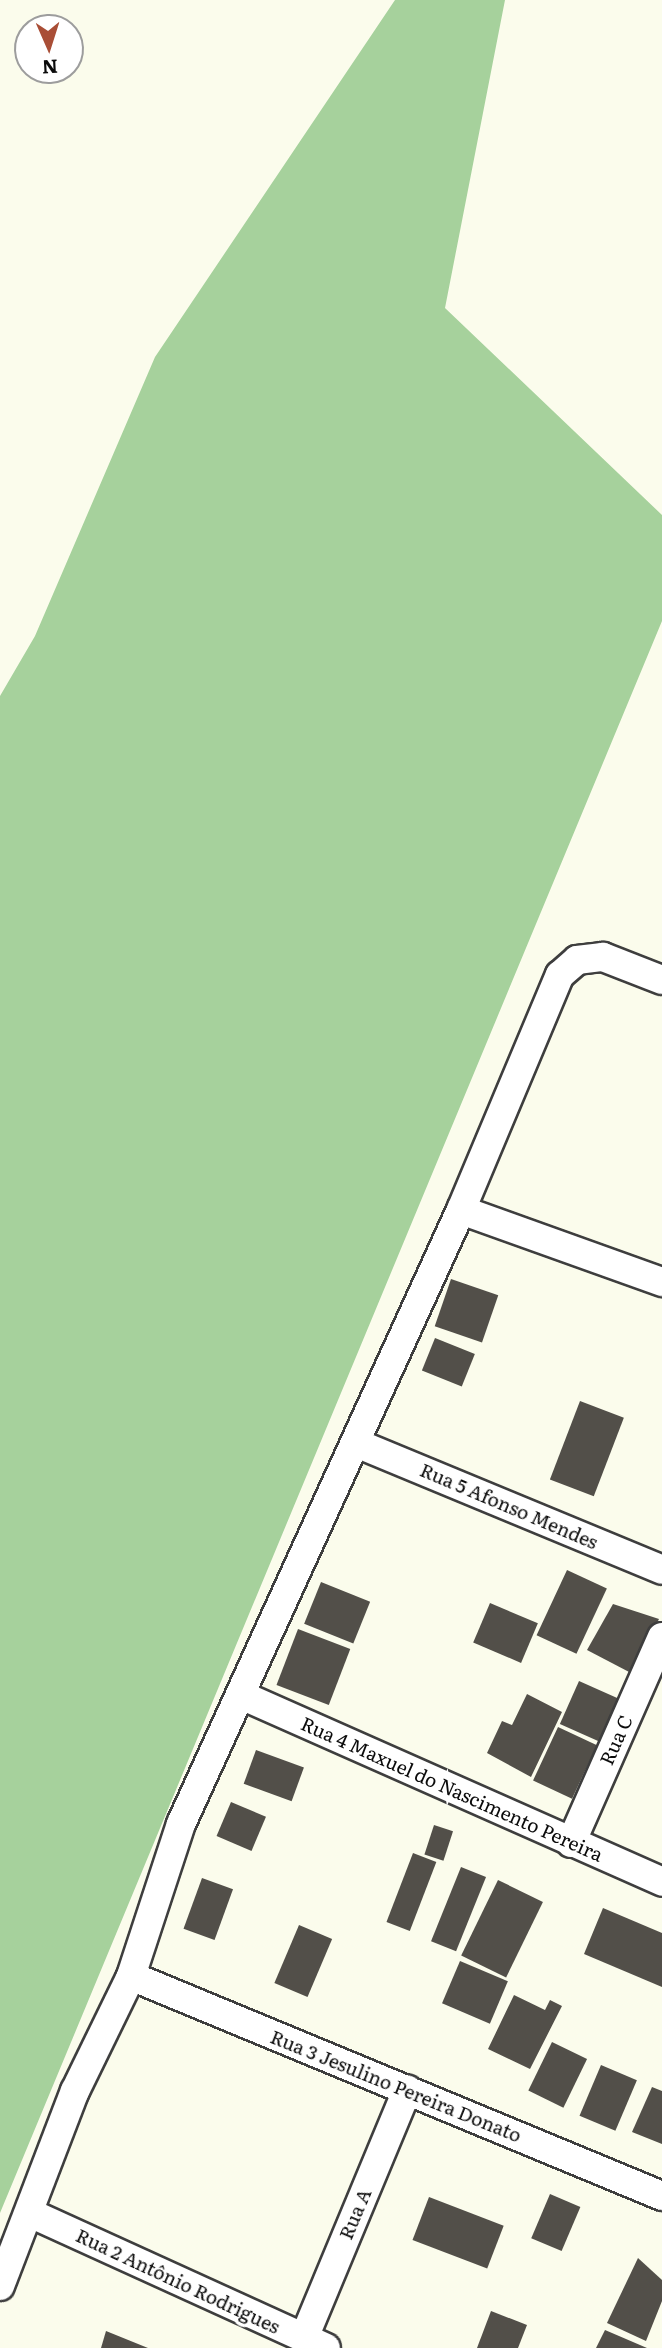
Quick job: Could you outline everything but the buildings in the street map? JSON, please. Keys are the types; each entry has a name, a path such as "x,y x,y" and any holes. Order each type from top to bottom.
{"street":[{"path":"0,2286 75,2091 131,1976 181,1824 461,1210 560,975 577,960 603,957 662,980"},
{"path":"461,1210 662,1282"},
{"name":"Rua 5 Afonso Mendes","path":"356,1443 662,1570"},
{"name":"Rua C","path":"571,1843 662,1637"},
{"name":"Rua 4 Maxuel do Nascimento Pereira","path":"242,1695 662,1882"},
{"name":"Rua 3 Jesulino Pereira Donato","path":"131,1976 662,2196"},
{"name":"Rua A","path":"315,2343 407,2090"},
{"name":"Rua 2 Antônio Rodrigues","path":"30,2213 315,2343"}],"green space":[{"path":"395,0 505,0 445,308 662,515 662,621 0,2213 0,696 35,636 155,357"}]}
